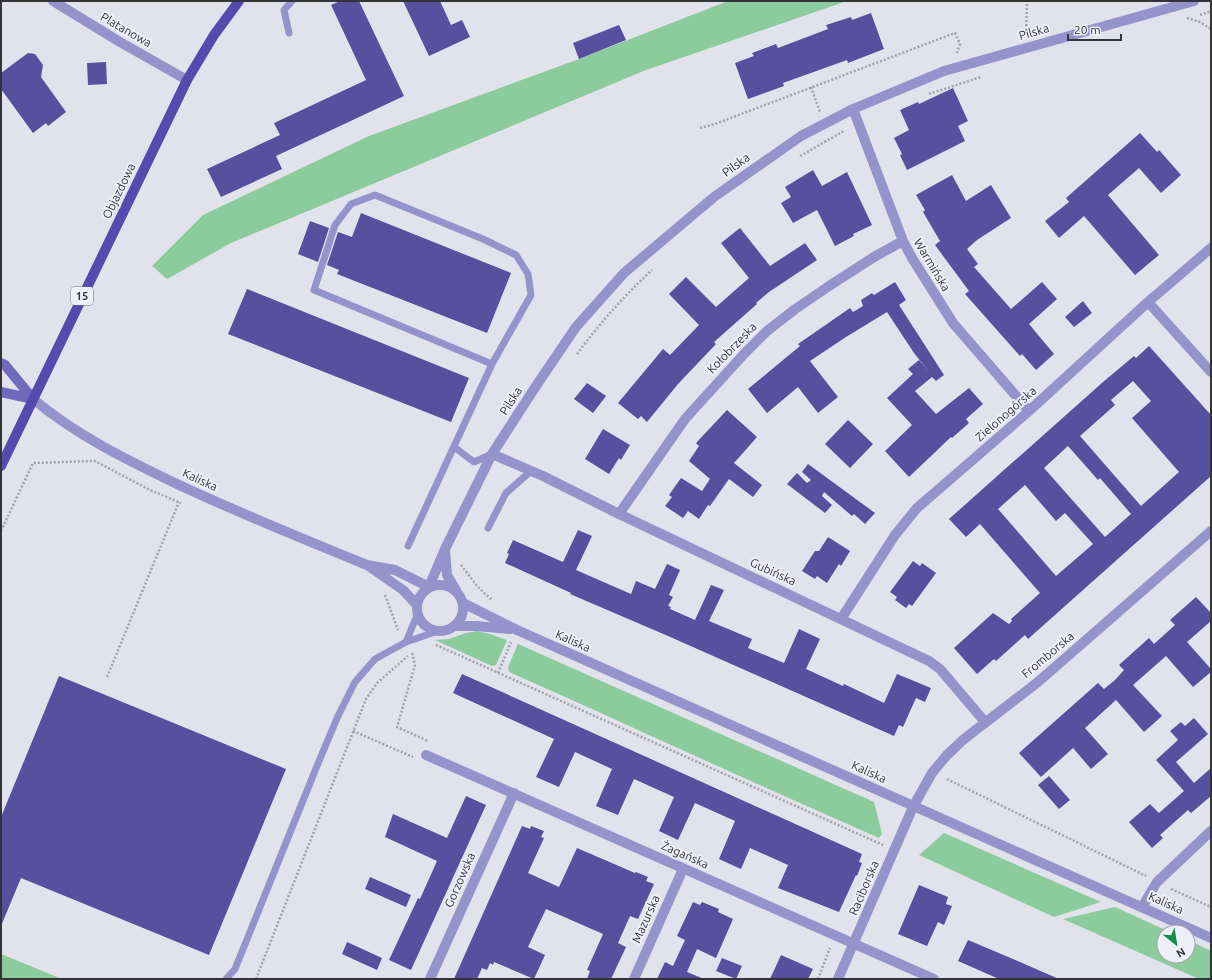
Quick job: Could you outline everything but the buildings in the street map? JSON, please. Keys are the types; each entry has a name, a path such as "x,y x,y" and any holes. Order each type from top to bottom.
{"main road":[{"name":"Objazdowa","path":"33,399 187,80 211,40 239,1"},
{"path":"1,363 33,399"},
{"path":"1,392 33,399"},
{"name":"15","path":"1,466 33,399"}],"street":[{"name":"Platanowa","path":"53,1 187,80"},
{"name":"Pilska","path":"429,587 445,549 492,454 576,327 624,274 714,197 752,169 802,136 853,109 944,71 1194,1"},
{"name":"Warmińska","path":"853,109 903,241 912,258 953,323 1029,411"},
{"name":"Kołobrzeska","path":"619,514 684,419 762,335 794,310 874,257 903,241"},
{"name":"Zielonogórska","path":"841,619 895,535 917,508 1029,411 1148,302 1211,248"},
{"path":"1148,302 1211,372"},
{"name":"Kaliska","path":"33,399 48,412 136,465 198,494 367,564 394,570 429,587"},
{"name":"Gubińska","path":"492,454 507,459 619,514 929,661 940,670 985,722"},
{"name":"Fromborska","path":"913,807 932,773 964,738 1038,682 1211,531"},
{"path":"445,549 447,575 461,596 464,610 462,617 454,626 445,631 431,629 425,625 420,619 417,609 419,598 423,592 429,587 443,584 456,590"},
{"name":"Kaliska","path":"367,564 403,590 417,609"},
{"name":"Kaliska","path":"463,603 517,630 1211,938"},
{"name":"Kaliska","path":"454,626 476,626 517,630"},
{"name":"Żagańska","path":"426,755 514,792 683,869 934,979"},
{"name":"Gorzowska","path":"430,979 514,792"},
{"name":"Raciborska","path":"838,979 913,807"},
{"path":"1142,907 1157,882 1211,831"},
{"name":"Mazurska","path":"634,979 683,869"}],"lane":[{"path":"289,33 284,10 292,1"},
{"path":"408,546 492,364 531,296 528,274 516,255 483,239 375,195 351,204 335,225 314,290 492,364"},
{"path":"454,447 474,462 492,454"},
{"path":"488,528 506,493 530,471"},
{"path":"406,642 417,609"},
{"path":"226,979 236,969 338,716 355,682 375,659 406,642 438,631"}],"path":[{"path":"1027,1 1025,31 1029,47"},
{"path":"1180,20 1211,12"},
{"path":"1187,18 1200,22 1211,29"},
{"path":"700,128 715,124 955,33 960,44 956,55 963,83"},
{"path":"926,95 983,76"},
{"path":"796,158 858,123"},
{"path":"576,355 629,291 657,265"},
{"path":"1,531 33,463 95,461 150,490 186,505"},
{"path":"107,677 179,502"},
{"path":"459,562 465,573 492,601"},
{"path":"385,593 397,628 412,653 415,665 397,727 431,742"},
{"path":"498,673 517,630"},
{"path":"430,642 894,850"},
{"path":"256,979 366,699 377,683 418,649"},
{"path":"353,731 423,761 426,755"},
{"path":"947,779 1146,876"},
{"path":"1171,889 1211,907"},
{"path":"818,979 831,945"}],"green space":[{"path":"728,1 847,1 646,70 231,243 167,279 152,266 203,215 369,136 579,59"},
{"path":"477,631 507,640 496,665 492,666 435,640 449,639"},
{"path":"518,644 874,802 882,834 879,838 509,672 508,667"},
{"path":"944,833 1101,902 1054,917 919,855"},
{"path":"1115,907 1156,926 1156,960 1063,919"},
{"path":"1196,944 1211,951 1211,979 1199,979 1165,964 1196,964"},
{"path":"1,954 62,979 1,979"}]}
